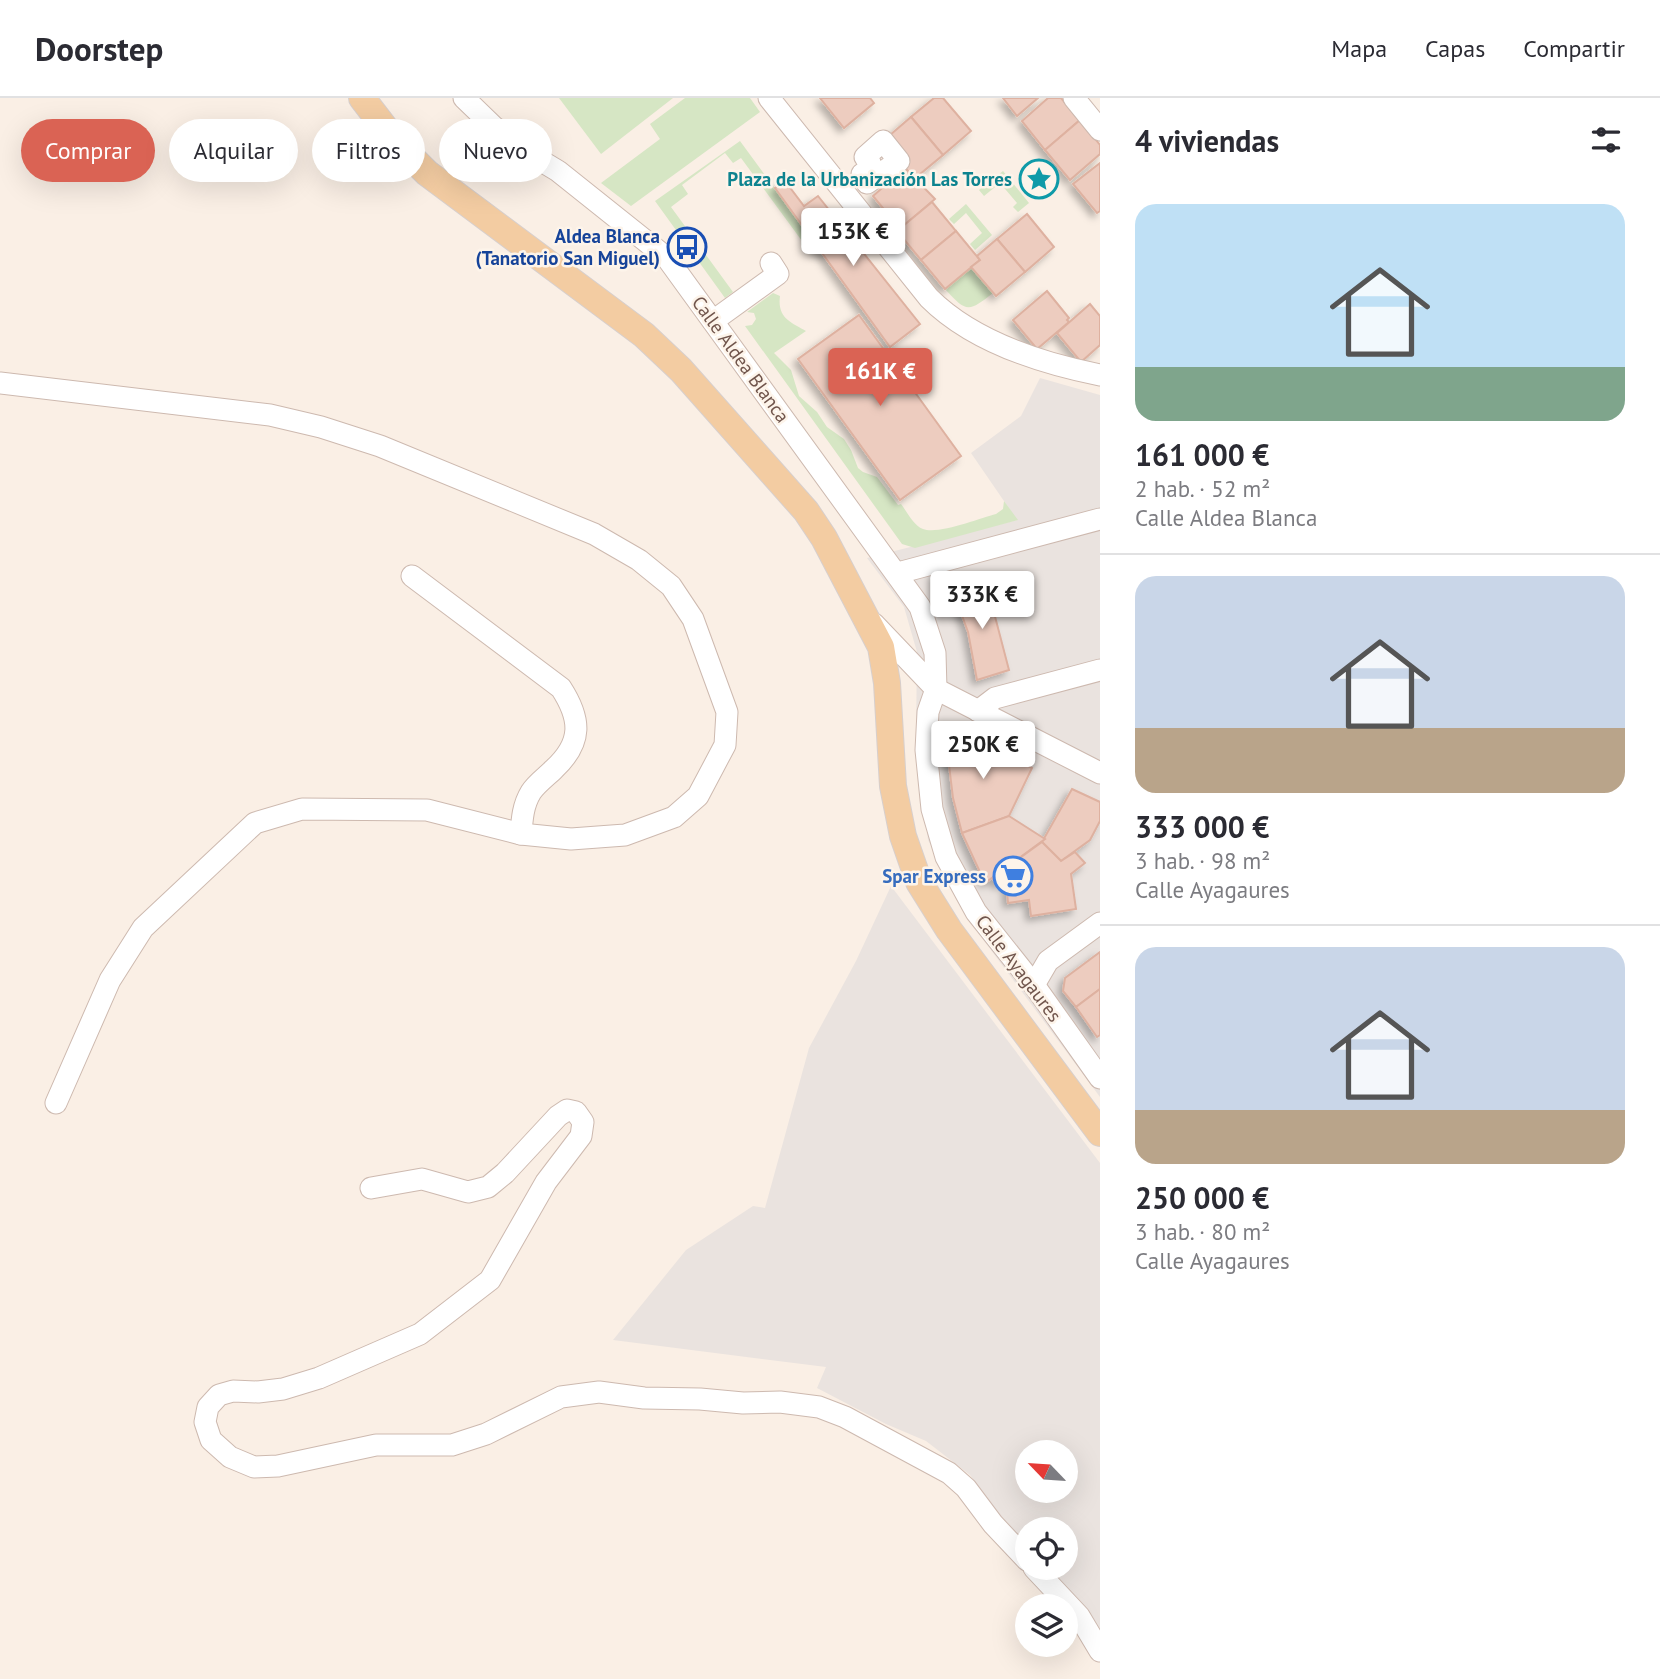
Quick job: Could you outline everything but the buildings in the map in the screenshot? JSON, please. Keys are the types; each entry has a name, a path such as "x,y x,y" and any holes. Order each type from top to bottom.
{"main road":[{"path":"366,102 396,141 427,173 644,335 681,370 806,511 824,538 881,647 885,663 894,786 903,836 919,882 948,930 1100,1133"}],"street":[{"name":"Calle Aldea Blanca","path":"464,98 494,127 558,171 667,258 898,573"},
{"name":"Calle Aldea Blanca","path":"482,98 538,148 558,171"},
{"path":"773,99 929,298 943,312 972,331 1021,353 1068,368 1100,374"},
{"path":"1078,100 1100,130"},
{"path":"713,321 778,274 771,263"},
{"path":"0,383 270,415 321,427 380,446 594,534 639,560 671,586 693,619 727,712 725,745 698,796 674,817 625,835 571,839 521,834 427,810 302,809 255,823 143,928 110,980 56,1103"},
{"path":"898,573 993,554 1100,519"},
{"name":"Calle Ayagaures","path":"898,573 920,607 936,653 936,690 928,712 926,750 932,809 946,857 976,912 1034,985 1100,1078"},
{"path":"412,576 561,688 574,708 576,737 565,759 531,791 523,811 521,834"},
{"path":"865,615 936,690 1100,773"},
{"path":"978,711 995,698 1100,670"},
{"path":"1034,985 1048,961 1100,923"},
{"path":"370,1188 422,1179 468,1192 488,1187 505,1173 558,1115 567,1110 576,1112 583,1122 581,1136 546,1182 490,1280 420,1334 319,1378 283,1390 233,1391 219,1395 208,1406 205,1422 211,1440 230,1457 254,1467 278,1466 351,1448 376,1445 452,1445 486,1434 561,1396 598,1392 644,1398 780,1402 819,1407 845,1417 949,1473 966,1488 993,1524 1015,1547"},
{"path":"1045,1580 1079,1616 1100,1651"}],"shaded area":[{"path":"1040,378 1100,395 1100,1097 968,919 928,840 916,734 917,652 904,607 867,558 1017,520 971,453 1021,416"},
{"path":"891,886 1100,1163 1100,1631 1078,1601 1078,1594 1072,1594 1060,1580 1078,1580 1078,1517 1015,1517 1015,1535 970,1475 926,1441 886,1424 817,1388 826,1367 613,1340 686,1250 753,1206 765,1208 809,1048 856,961"}],"green space":[{"path":"559,98 673,98 601,154"},
{"path":"685,98 750,98 760,112 631,206 601,183 660,139 650,124"},
{"path":"740,141 819,249 811,250 801,245 802,241 741,158 733,163 725,153 682,185 688,194 671,207 733,292 725,298 655,201"},
{"path":"1003,171 1029,203 1018,212 1013,207 1017,203 1000,183 984,196 979,190"},
{"path":"966,204 992,235 975,250 970,244 982,233 966,213 954,224 949,219"},
{"path":"971,267 993,293 978,304 968,307 963,306 945,289"},
{"path":"773,293 780,296 781,309 786,318 806,331 774,353 791,370 799,396 817,412 827,427 844,439 858,468 877,477 917,525 923,529 938,530 959,525 996,514 1003,509 1004,501 1018,520 915,548 902,544 745,326 752,325 756,319 754,313 747,312"}],"place":[{"name":"Plaza de la Urbanización Las Torres","path":"1039,179"},
{"name":"Aldea Blanca (Tanatorio San Miguel)","path":"687,247"},
{"name":"Spar Express","path":"1013,876"}]}
